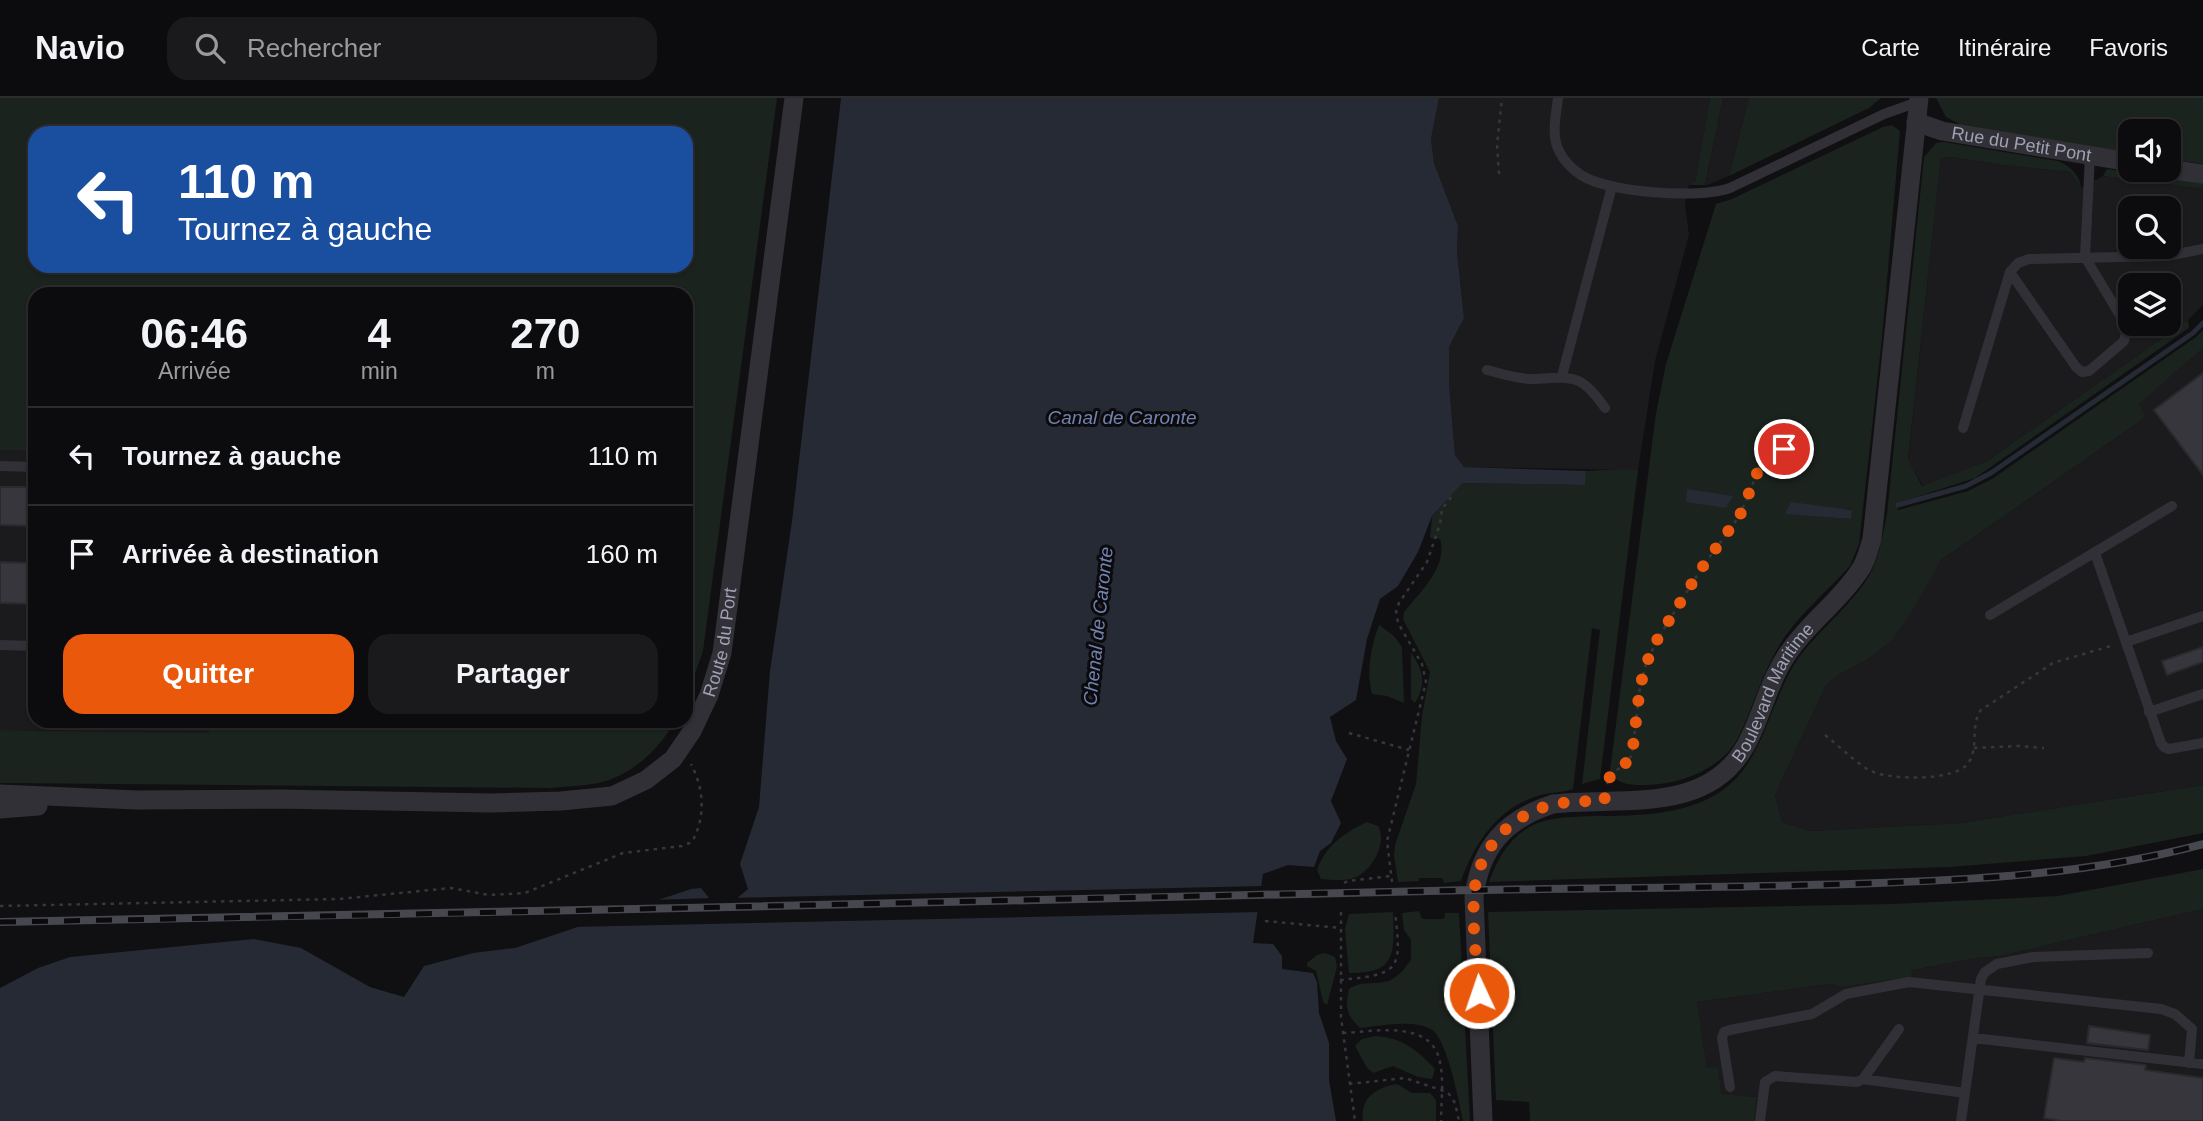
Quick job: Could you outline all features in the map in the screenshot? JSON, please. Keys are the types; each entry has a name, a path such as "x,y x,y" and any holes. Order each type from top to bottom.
{"street":[{"name":"Route du Port","path":"0,794 137,800 561,802 612,796 646,780 673,759 692,731 709,695 722,653 794,98"},
{"name":"Boulevard Maritime","path":"1483,1121 1474,897 1481,863 1503,830 1533,810 1553,804 1678,796 1709,784 1724,774 1747,745 1784,658 1804,630 1848,586 1864,563 1872,539 1919,100"},
{"name":"Rue du Petit Pont","path":"1916,122 1942,131 2118,160"},
{"path":"2181,171 2203,174"},
{"name":"Route du Port","path":"0,809 137,800"}],"lane":[{"path":"1558,98 1554,129 1558,149 1568,165 1582,176 1612,186 1687,194 1723,191 1919,100"},
{"path":"2010,272 2082,372 2089,371 2124,341 2127,327 2085,257 2090,156"},
{"path":"1562,376 1612,186"},
{"path":"1963,428 2010,272 2018,262 2029,259 2167,256 2203,249"},
{"path":"1488,370 1532,379 1562,376 1584,384 1605,408"},
{"path":"0,466 28,467"},
{"path":"1990,615 2172,506"},
{"path":"2095,553 2149,712 2164,747 2203,743"},
{"path":"2126,642 2203,616"},
{"path":"0,645 28,646"},
{"path":"2149,712 2203,694"},
{"path":"1961,1121 1984,972 1997,964 2060,955 2148,953"},
{"path":"1730,1087 1722,1038 1724,1032 1812,1014 1846,994 1903,983 2168,1011 2192,1029 2189,1063"},
{"path":"1863,1079 1899,1029"},
{"path":"1973,1038 2203,1064"},
{"path":"1760,1121 1765,1082 1774,1076 1850,1083 1863,1079 1965,1093"}],"path":[{"path":"1499,174 1497,145 1502,98"},
{"path":"1604,801 1610,776 1632,755 1640,687 1646,664 1657,640 1701,569 1740,515 1760,466 1767,458 1784,449"},
{"path":"1392,882 1387,841 1426,682 1426,673 1398,623 1396,611 1427,562 1442,509 1453,495"},
{"path":"1825,734 1868,770 1889,777 1947,775 1958,772 1967,765 1973,748 1976,716 1981,710 2053,663 2126,642"},
{"path":"1349,733 1409,750"},
{"path":"1973,748 2044,748"},
{"path":"0,906 339,899 451,888 489,895 525,893 623,853 682,846 692,842 702,816 702,795 697,775 680,749"},
{"path":"1344,884 1348,881 1391,876"},
{"path":"1341,912 1340,980 1343,1033 1354,1121"},
{"path":"1340,980 1388,972 1395,965 1399,947 1395,912"},
{"path":"1265,921 1340,928"},
{"path":"1343,1033 1399,1031 1415,1033 1427,1041 1438,1053 1441,1121"},
{"path":"1349,1084 1405,1078 1441,1090 1449,1094 1455,1103 1459,1121"}],"shaded area":[{"path":"0,98 777,98 703,651 693,680 693,287 28,287 28,450 0,450"},
{"path":"1439,98 1710,98 1695,183 1689,185 1685,204 1689,235 1655,361 1638,470 1464,467 1455,455 1449,347 1464,317 1457,252 1458,226 1434,163 1431,139"},
{"path":"1710,98 1723,98 1705,185 1689,185 1695,182"},
{"path":"1723,98 1749,98 1729,176 1705,186"},
{"path":"1749,98 1881,98 1869,108 1729,176"},
{"path":"1936,98 2203,98 2203,164 2181,161 2181,119 2118,119 2118,151 1970,130 1946,117"},
{"path":"1892,125 1900,131 1882,338 1859,544 1850,566 1782,641 1738,738 1721,759 1698,773 1673,782 1631,785 1621,782 1610,771 1656,413 1666,364 1716,204 1732,199","holes":["1851,509 1850,519 1786,513"]},
{"path":"1944,142 2058,161 2074,172 2081,188 2070,172 1941,158 1908,459 1922,486 1987,461 2165,336 2178,336 1975,478 1898,503 1898,510 1968,491 1992,479 2203,330 2203,348 2139,404 2146,417 1941,560 1892,640 1865,661 1826,685 1775,795 1782,822 1811,831 1961,823 2203,785 2203,833 2086,856 1950,867 1489,882 1500,857 1511,842 1540,822 1564,818 1660,813 1692,805 1720,792 1735,780 1747,765 1797,660 1866,581 1877,557 1887,514 1924,157 1936,143"},
{"path":"1941,158 2070,172 2081,188 2103,176 2118,178 2118,182 2149,182 2203,189 2203,305 2188,320 2181,325 2181,273 2118,273 2118,336 2165,336 1987,461 1923,486 1908,460"},
{"path":"2107,169 2118,170 2118,178 2103,176"},
{"path":"2181,179 2203,182 2203,189 2149,182 2181,182"},
{"path":"2188,320 2189,328 2181,334 2181,325"},
{"path":"2203,348 2203,785 1961,823 1811,831 1782,822 1775,795 1826,685 1865,661 1926,584 1941,560 2146,417 2138,404"},
{"path":"0,450 28,450 28,728 209,728 209,733 0,730"},
{"path":"1638,470 1600,779 1582,784 1600,630 1592,628 1573,789 1526,800 1501,817 1481,840 1461,881 1444,883 1442,878 1419,878 1419,881 1398,882 1395,845 1416,784 1422,716 1430,672 1403,619 1404,612 1425,587 1440,559 1440,539 1430,538 1432,516 1463,483 1584,485 1586,471"},
{"path":"1379,625 1394,636 1402,647 1404,703 1387,696 1372,694 1370,659"},
{"path":"1411,653 1422,677 1421,689 1415,703 1411,699"},
{"path":"209,728 670,728 646,758 627,772 606,781 578,786 551,788 0,783 0,730 209,733"},
{"path":"1367,822 1378,826 1381,839 1378,853 1370,866 1351,879 1321,879 1317,870 1325,854 1343,835"},
{"path":"2203,869 2203,909 2000,956 1912,970 1911,977 1841,987 1831,984 1697,1002 1707,1068 1718,1067 1721,1094 1757,1097 1754,1121 1530,1121 1529,1102 1496,1100 1488,912 1892,904 2058,896"},
{"path":"2203,909 2203,1121 1754,1121 1757,1097 1721,1094 1707,1068 1697,1002 1831,984 1841,987 1910,977 1912,970 2000,956"},
{"path":"1419,911 1422,919 1444,919 1445,913 1459,913 1470,1121 1463,1121 1447,1057 1437,1035 1431,1029 1414,1024 1360,1028 1348,1010 1349,989 1360,984 1389,981 1411,960 1411,940 1404,930 1402,913"},
{"path":"1393,912 1392,949 1385,965 1377,970 1349,973 1345,929 1349,914"},
{"path":"1325,953 1335,957 1337,967 1327,1005 1323,1002 1316,971 1307,966 1317,955"},
{"path":"1376,1036 1402,1042 1416,1051 1435,1069 1432,1079 1418,1077 1393,1066 1373,1073 1367,1068 1355,1046 1362,1039"},
{"path":"1397,1084 1412,1093 1430,1093 1436,1100 1436,1121 1363,1121 1364,1106 1371,1095 1382,1088"}],"water":[{"name":"Canal de Caronte","path":"841,98 1439,98 1431,139 1434,163 1458,226 1457,252 1464,318 1449,347 1455,455 1464,467 1586,471 1585,485 1463,483 1432,516 1418,552 1398,586 1380,599 1367,639 1356,700 1330,717 1336,741 1347,759 1331,801 1341,823 1331,843 1320,851 1314,867 1288,865 1263,874 1253,943 1273,944 1282,956 1282,969 1313,973 1317,982 1319,1013 1329,1043 1329,1080 1336,1121 0,1121 0,988 38,968 70,957 254,939 301,948 370,987 404,997 424,966 473,953 515,948 691,889 701,888 717,908 735,900 748,889 740,864 759,807 770,671 792,521"},
{"path":"1687,489 1733,496 1726,508 1686,502"},
{"path":"1791,502 1852,510 1851,519 1785,514"}],"pier":[{"path":"1265,886 1261,912 570,927 649,900 714,898 718,903 732,898"}],"building":[{"path":"2203,373 2203,475 2154,410"},
{"path":"0,487 28,487 28,526 0,525"},
{"path":"0,562 28,563 28,604 0,603"},
{"path":"2203,647 2203,662 2167,675 2162,661"},
{"path":"2089,1026 2150,1035 2148,1050 2087,1043"},
{"path":"2054,1058 2084,1062 2085,1058 2146,1065 2145,1070 2203,1078 2203,1121 2061,1121 2044,1118"}],"waterway":[{"path":"1898,505 1966,486 1991,473 2193,333 2203,323"}],"railway":[{"path":"0,922 1851,884 2028,874 2116,863 2203,844"}],"route":[{"path":"1479,993 1474,897 1481,863 1503,830 1533,810 1553,804 1604,801 1610,776 1632,755 1640,687 1646,664 1657,640 1701,569 1740,515 1760,466 1767,458 1784,449"}],"water label":[{"name":"Chenal de Caronte","path":"1098,626"}]}
